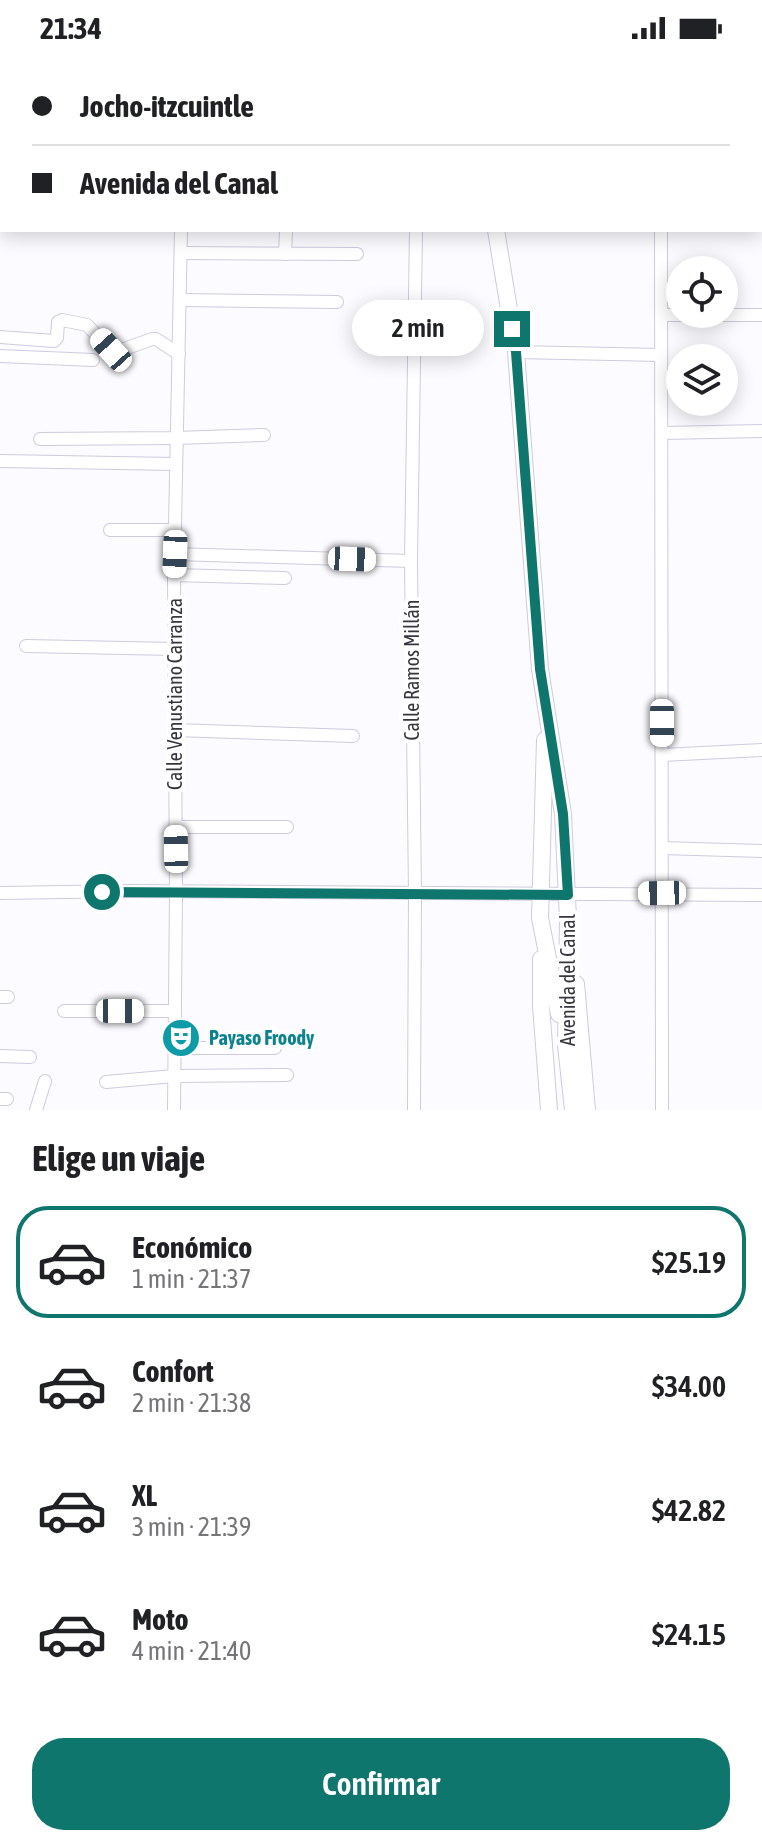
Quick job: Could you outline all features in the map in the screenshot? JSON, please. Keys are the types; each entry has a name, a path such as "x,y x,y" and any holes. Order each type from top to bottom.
{"main road":[{"name":"Avenida del Canal","path":"496,232 516,352 540,669 561,801 568,895 566,1047 573,1110"},
{"path":"546,718 540,918 541,1006 549,1110"},
{"path":"540,918 566,1047"},
{"path":"568,919 574,953 587,1110"}],"street":[{"name":"Calle Venustiano Carranza","path":"174,1110 174,530 181,232"},
{"path":"285,254 286,232"},
{"name":"Calle Ramos Millán","path":"414,1110 411,561 416,232"},
{"path":"661,232 662,1110"},
{"path":"181,253 357,254"},
{"path":"181,300 337,302"},
{"path":"661,315 762,315"},
{"path":"0,337 54,341 58,322 62,320 87,325 111,350 119,351 156,339 179,354"},
{"path":"516,352 661,355"},
{"path":"0,356 93,360"},
{"path":"662,433 762,431"},
{"path":"40,439 264,435"},
{"path":"0,461 175,464"},
{"path":"110,530 174,530"},
{"path":"175,554 411,561"},
{"path":"174,575 285,578"},
{"path":"26,646 174,649"},
{"path":"175,730 353,736"},
{"path":"662,755 762,750"},
{"path":"176,827 287,827"},
{"path":"662,848 762,851"},
{"path":"0,893 762,895"},
{"path":"64,1011 175,1011"},
{"path":"175,1048 275,1048"},
{"path":"0,1056 30,1057"},
{"path":"106,1082 174,1076 287,1075"},
{"path":"36,1110 45,1081"}],"place":[{"name":"Payaso Froody","path":"181,1038"}],"route":[{"path":"102,892 568,895 563,814 540,669 512,329"}]}
